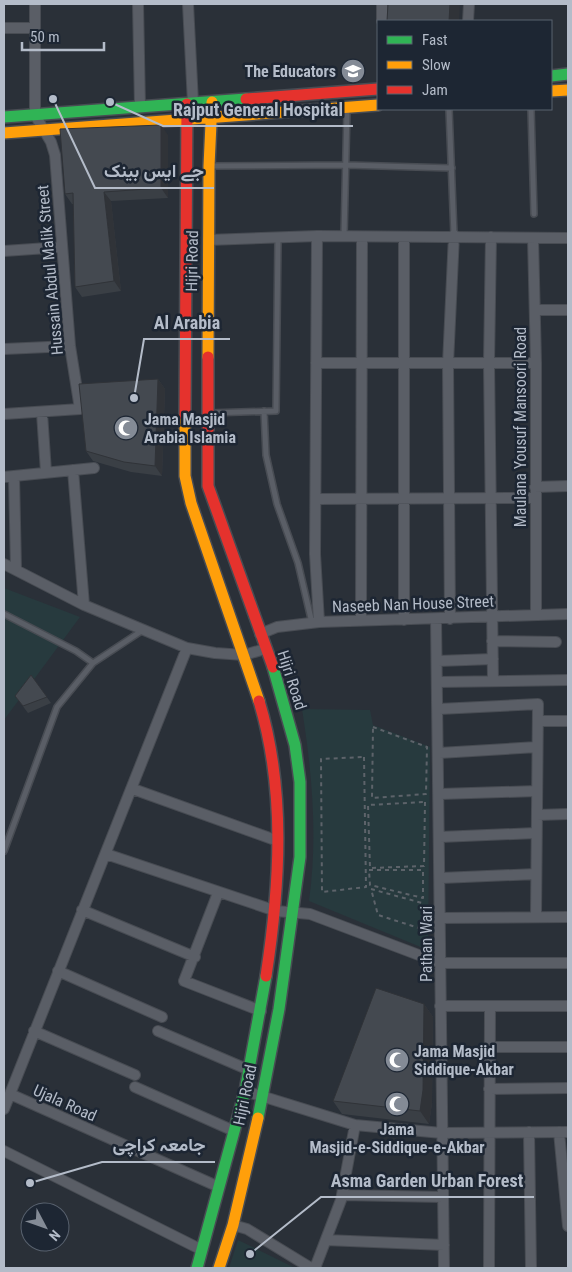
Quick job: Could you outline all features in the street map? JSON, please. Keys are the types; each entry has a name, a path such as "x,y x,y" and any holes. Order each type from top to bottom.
{"main road":[{"path":"552,76 568,74"},
{"path":"377,89 8,117 9,132 377,105"},
{"path":"552,91 568,90"},
{"name":"Hijri Road","path":"212,102 208,240 208,486 278,681 295,745 300,782 300,857 279,1009 263,1096 232,1225 219,1268"},
{"name":"Hijri Road","path":"190,103 187,119 184,476 191,503 260,703 274,763 278,841 276,911 261,1011 245,1091 197,1268"},
{"path":"213,1207 232,1225"},
{"path":"207,1230 232,1225"}],"street":[{"path":"35,4 35,115"},
{"path":"138,4 140,107"},
{"path":"188,4 190,103"},
{"path":"382,4 382,20"},
{"path":"468,20 469,4"},
{"path":"4,28 34,28"},
{"name":"Hussain Abdul Malik Street","path":"35,115 55,155 70,346 80,409 42,412"},
{"path":"316,623 317,236"},
{"path":"208,240 317,236 568,238"},
{"path":"450,619 448,364 454,236"},
{"path":"361,621 362,237"},
{"path":"404,237 404,620"},
{"path":"491,237 489,363 493,681"},
{"name":"Maulana Yousuf Mansoori Road","path":"533,238 536,363 536,615"},
{"path":"4,251 62,246"},
{"path":"535,310 568,310"},
{"path":"4,349 70,346"},
{"path":"316,364 536,363"},
{"path":"4,414 42,412 46,472"},
{"path":"16,569 9,476 94,468"},
{"path":"74,470 84,606"},
{"path":"535,487 568,486"},
{"path":"317,499 535,498"},
{"path":"4,564 84,606 187,648 215,653 244,655 265,649"},
{"name":"Naseeb Nan House Street","path":"260,634 277,627 316,623 568,614"},
{"name":"Pathan Wari","path":"436,620 439,709 440,1006 444,1268"},
{"path":"492,641 556,642"},
{"path":"4,1109 187,648"},
{"path":"438,661 493,659"},
{"path":"438,682 568,680"},
{"path":"439,709 538,704 536,916"},
{"path":"538,721 568,721"},
{"path":"439,753 537,747"},
{"path":"132,789 278,841"},
{"path":"440,794 537,791"},
{"path":"537,815 568,814"},
{"path":"440,837 536,833"},
{"path":"106,854 276,911 310,914 440,963 568,962"},
{"path":"441,878 536,874"},
{"path":"218,893 195,957 184,981 261,1011"},
{"path":"82,910 195,957"},
{"path":"441,918 568,917"},
{"path":"58,971 162,1017"},
{"path":"440,1006 568,1006"},
{"path":"489,1268 490,1007"},
{"path":"34,1031 134,1075"},
{"path":"158,1031 249,1070"},
{"path":"490,1047 568,1047"},
{"path":"135,1087 234,1131"},
{"path":"490,1089 568,1088"},
{"path":"245,1091 355,1125 442,1133 564,1132 568,1226"},
{"name":"Ujala Road","path":"10,1094 219,1187"},
{"path":"315,1268 342,1195 355,1125"},
{"path":"529,1132 532,1268"},
{"path":"4,1152 202,1250"},
{"path":"342,1195 443,1196"},
{"path":"232,1225 247,1229 311,1268"},
{"path":"326,1240 444,1245"}],"lane":[{"path":"344,237 347,107"},
{"path":"450,110 454,236"},
{"path":"530,110 534,214"},
{"path":"209,166 346,165 452,168"},
{"path":"208,413 276,411 278,238"},
{"path":"264,411 266,455 276,504 298,563 316,623"},
{"path":"4,614 76,651 93,663"},
{"path":"4,851 52,715 93,663 143,630"}],"path":[{"path":"373,727 427,747 426,794 372,798 373,727"},
{"path":"364,757 366,887 322,892 321,760 364,757"},
{"path":"425,802 424,866 370,868 368,805 425,802"},
{"path":"369,870 424,870 423,898 370,884 369,870"},
{"path":"371,889 380,892 422,903 422,929 378,915 371,889"}],"green space":[{"path":"4,588 80,617 4,720"},
{"path":"302,709 370,710 373,725 430,747 428,950 309,901 313,853 313,805"},
{"path":"238,1240 295,1268 229,1268"}],"building":[{"path":"388,4 450,4 449,20 387,20"},
{"path":"161,125 161,188 104,192 114,281 75,287 73,193 65,194 60,129"},
{"name":"Jama Masjid Arabia Islamia","path":"158,379 155,466 124,462 86,451 79,384"},
{"path":"31,675 47,697 23,706 15,696"},
{"name":"Jama Masjid Siddique-Akbar","path":"376,988 424,1004 423,1090 420,1111 333,1101"}],"traffic: fast":[{"path":"552,76 568,74"},
{"path":"4,117 246,99"},
{"path":"258,1118 279,1009 300,857 300,782 295,745 273,667"},
{"path":"197,1268 245,1091 266,976"}],"traffic: slow":[{"path":"552,91 568,90"},
{"path":"208,357 209,166 212,102"},
{"path":"4,133 377,105"},
{"path":"185,416 185,476 191,503 259,701"},
{"path":"219,1268 233,1225 258,1118"}],"traffic: jam":[{"path":"246,99 377,89"},
{"path":"185,416 187,104"},
{"path":"208,357 208,486 273,667"},
{"path":"259,701 268,735 273,769 277,803 278,838 275,907 266,976"}],"place":[{"name":"The Educators","path":"353,71"},
{"name":"جے ایس بینک","path":"53,99"},
{"name":"Rajput General Hospital","path":"110,102"},
{"name":"Al Arabia","path":"134,398"},
{"name":"Jama Masjid Arabia Islamia","path":"126,428"},
{"name":"Jama Masjid Siddique-Akbar","path":"397,1060"},
{"name":"Jama Masjid-e-Siddique-e-Akbar","path":"397,1104"},
{"name":"جامعہ کراچی","path":"30,1183"},
{"name":"Asma Garden Urban Forest","path":"250,1254"}]}
